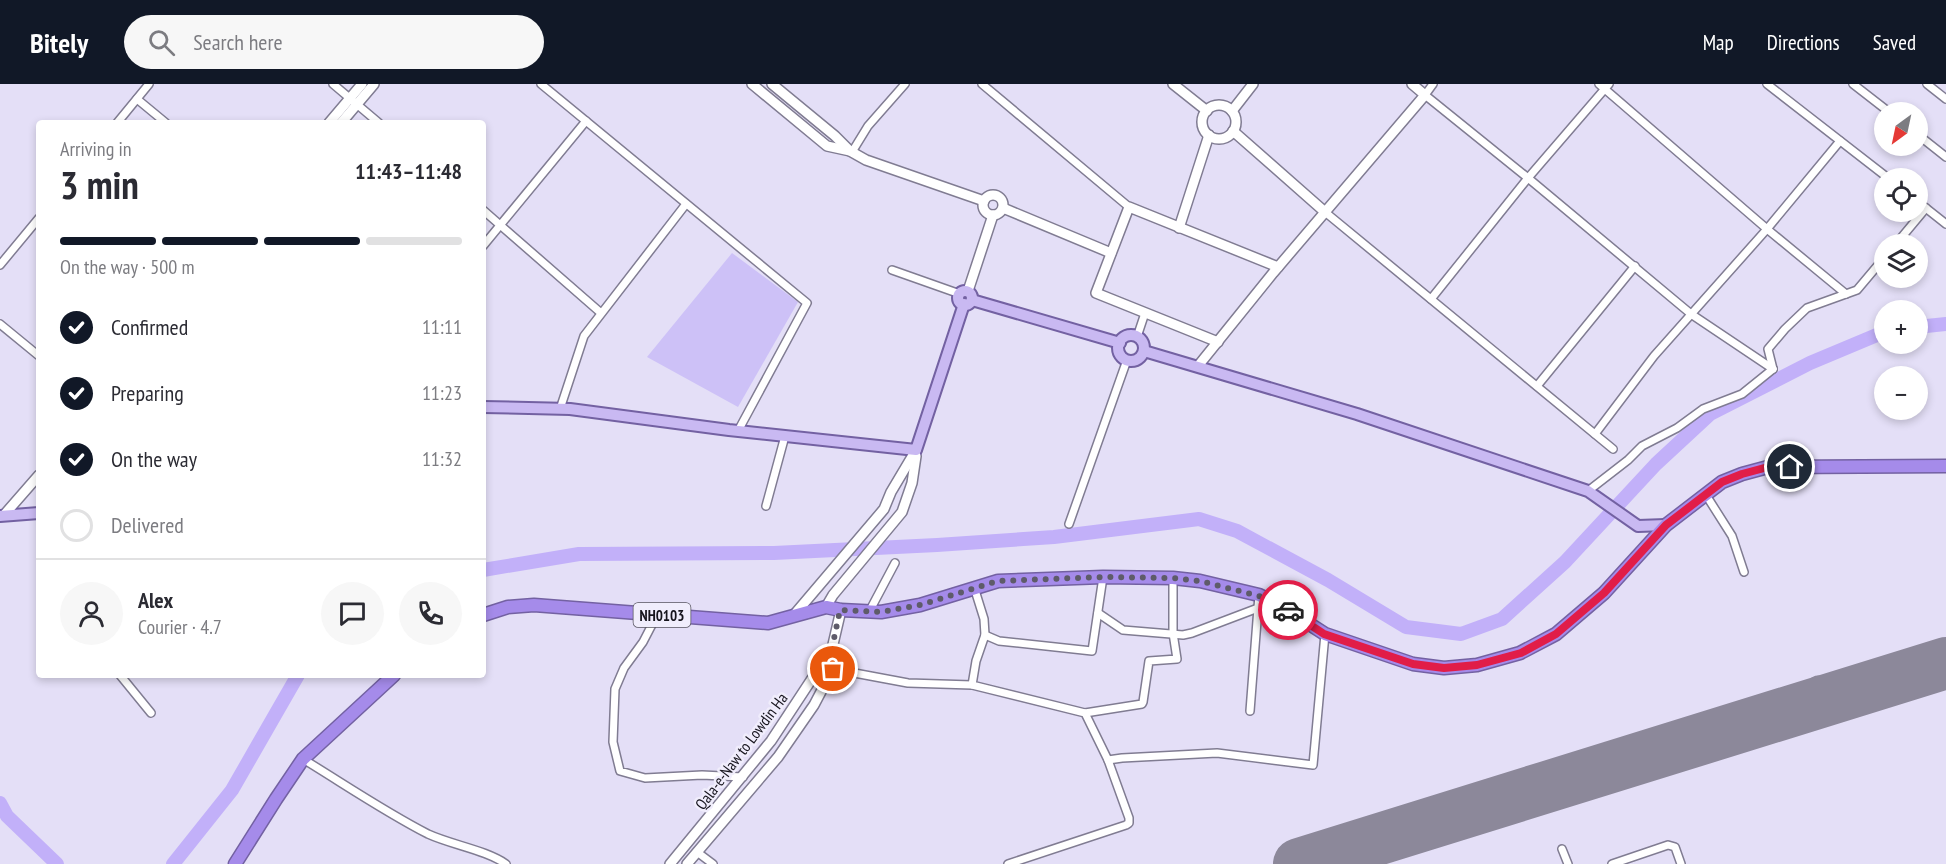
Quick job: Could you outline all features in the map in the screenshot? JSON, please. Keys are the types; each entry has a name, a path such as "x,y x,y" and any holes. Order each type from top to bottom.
{"highway":[{"name":"NH0103","path":"486,614 508,606 534,605 768,623 826,607 880,612 920,605 998,581 1103,577 1173,578 1200,581 1258,602 1283,607 1324,634 1413,664 1444,668 1477,665 1521,653 1556,634 1604,593 1666,525 1722,482 1768,467 1946,466"},
{"path":"235,864 303,759 390,678"}],"main road":[{"path":"486,407 560,409 916,450 966,297 1120,343"},
{"path":"1125,337 1137,337 1142,342 1144,351 1139,358 1127,360 1123,358 1119,350 1120,343 1125,337"},
{"path":"1144,351 1357,414 1588,491 1638,526 1666,525"},
{"path":"2,516 36,514"}],"street":[{"path":"120,120 149,84"},
{"path":"333,84 375,120"},
{"path":"343,120 362,84"},
{"path":"332,120 374,84"},
{"path":"541,84 807,303 738,431"},
{"path":"752,84 827,146 851,152 866,160 984,201"},
{"path":"851,152 868,126 905,84"},
{"path":"982,84 1129,207 1278,267"},
{"path":"1173,84 1207,111"},
{"path":"1232,111 1253,84"},
{"path":"1412,84 1691,314 1773,369"},
{"path":"1198,366 1278,267 1433,84"},
{"path":"1767,84 1875,168"},
{"path":"1853,84 1876,102"},
{"path":"1927,84 1946,99"},
{"path":"769,98 775,86 851,152"},
{"path":"1431,299 1604,86 1767,229 1846,294"},
{"path":"137,99 162,120"},
{"path":"1222,105 1232,111 1236,121 1233,131 1225,138 1219,139 1209,135 1202,121 1207,111 1211,107 1222,105"},
{"path":"486,242 586,121"},
{"path":"1233,131 1325,212 1612,449"},
{"path":"1179,228 1209,135"},
{"path":"1595,434 1654,356 1767,229 1840,141"},
{"path":"1928,143 1946,157"},
{"path":"989,196 998,197 1003,208 999,213 993,215 986,212 984,201 989,196"},
{"path":"560,409 584,336 686,204"},
{"path":"1129,207 1096,293 1218,342"},
{"path":"1003,208 1112,253"},
{"path":"1928,210 1946,224"},
{"path":"486,212 601,313"},
{"path":"892,270 966,297 993,215"},
{"path":"0,265 36,222"},
{"path":"1904,234 1914,222"},
{"path":"1537,386 1635,266"},
{"path":"1773,369 1768,349 1785,329 1807,308 1857,290 1874,270"},
{"path":"1137,337 1145,313"},
{"path":"0,324 36,354"},
{"path":"1069,524 1127,360"},
{"path":"1588,491 1642,446 1677,428 1702,409 1742,394 1773,369"},
{"path":"766,506 785,436"},
{"path":"794,615 884,509 891,492 916,450"},
{"path":"826,607 902,512 912,483 916,450"},
{"path":"2,516 36,478"},
{"path":"1706,495 1732,536 1744,572"},
{"path":"869,612 895,563"},
{"path":"985,635 999,641 1089,652 1094,648 1103,577"},
{"path":"833,669 908,683 972,685 1085,713 1142,704 1149,661 1177,659 1173,633 1173,578"},
{"path":"972,685 976,662 985,635 984,619 974,587"},
{"path":"1098,613 1124,630 1183,635 1258,602 1250,711"},
{"name":"Qala-e-Naw to Lowdin Ha","path":"687,864 778,757 814,705 833,669 831,653 840,610"},
{"path":"657,615 643,642 624,668 615,689 613,741 620,771 645,778 702,775 743,777"},
{"path":"1108,760 1217,753 1313,765 1324,634"},
{"name":"Qala-e-Naw to Lowdin Ha","path":"670,864 771,741 831,653"},
{"path":"122,678 151,713"},
{"path":"1008,864 1129,823 1108,760 1085,713"},
{"path":"303,759 426,833 494,857 506,864"},
{"path":"711,815 721,824"},
{"path":"1612,864 1668,845 1675,847 1681,864"},
{"path":"1562,849 1568,864"},
{"path":"697,852 713,864"}],"shaded area":[{"path":"732,253 798,302 738,407 647,357"}],"waterway":[{"path":"1928,326 1946,324"},
{"path":"486,570 579,554 774,553 937,545 1054,537 1199,519 1237,531 1328,580 1406,627 1461,634 1502,619 1565,562 1656,464 1710,414 1810,363 1874,336"},
{"path":"173,864 232,790 296,678"},
{"path":"0,803 7,816 57,864"}],"taxiway":[{"path":"1891,680 1895,694"},
{"path":"1818,686 1822,701"}],"runway":[{"path":"1299,864 1946,663"}],"way so far":[{"path":"833,669 831,653 840,610 880,612 920,605 998,581 1103,577 1173,578 1200,581 1259,596 1288,610"}],"route":[{"path":"1288,610 1324,634 1413,664 1444,668 1477,665 1521,653 1556,634 1604,593 1666,525 1722,482 1768,467 1790,467"}]}
